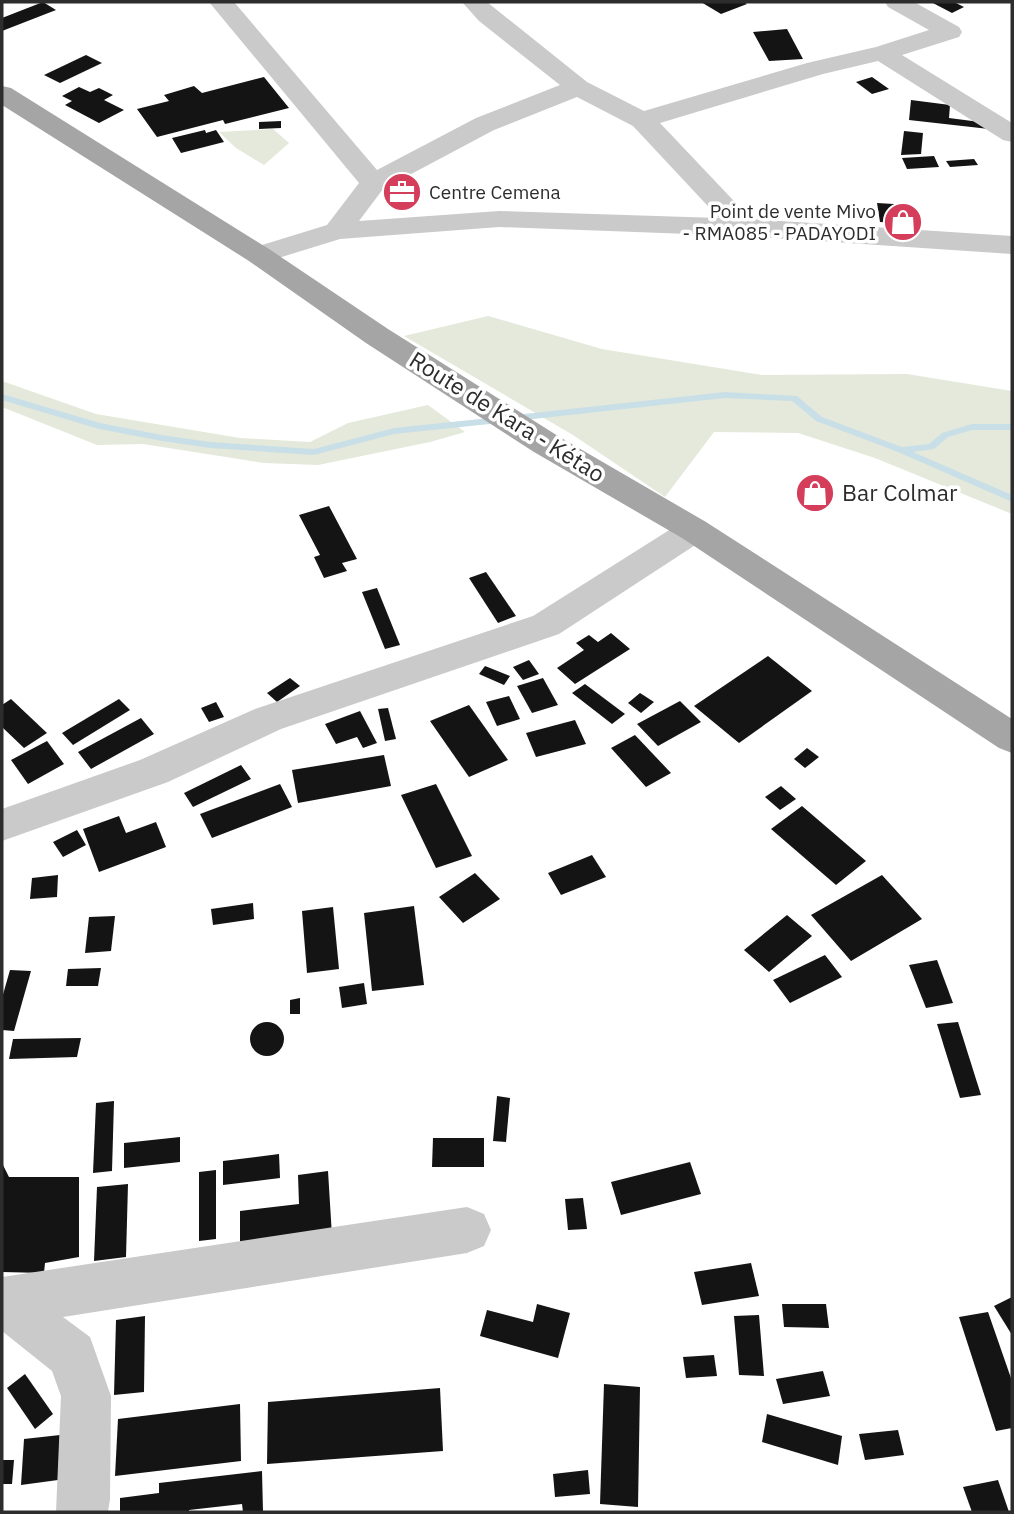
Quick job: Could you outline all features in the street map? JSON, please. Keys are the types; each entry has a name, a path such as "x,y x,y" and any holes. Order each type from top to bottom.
{"main road":[{"name":"Route de Kara - Kétao","path":"2,94 259,255 377,336 546,444 694,530 1012,738"}],"street":[{"path":"221,2 373,183"},
{"path":"474,2 578,87 642,120 743,227"},
{"path":"642,120 816,68 882,53 950,32 897,2"},
{"path":"882,53 1012,134"},
{"path":"337,231 373,183 485,124 578,87"},
{"path":"259,255 337,231 499,219 743,227 1012,245"},
{"path":"2,825 154,771 268,719 546,625 694,530"},
{"path":"3,1302 467,1230"},
{"path":"3,1302 72,1355 86,1396 82,1512"}],"shaded area":[{"path":"273,129 289,143 264,165 236,148 219,132"},
{"path":"488,316 602,349 762,375 907,374 1012,391 1012,514 875,458 798,433 714,432 665,497 573,435 404,336"},
{"path":"2,381 96,414 240,438 310,442 348,423 428,405 465,432 318,465 264,463 143,444 97,445 2,407"}],"building":[{"path":"43,2 56,10 2,31 2,18"},
{"path":"701,2 744,2 747,4 721,14"},
{"path":"931,2 954,2 964,7 952,13"},
{"path":"787,29 803,59 769,61 753,32"},
{"path":"86,55 102,63 60,83 44,75"},
{"path":"264,77 289,108 225,124 223,120 157,137 137,109 169,101 164,95 194,86 202,93"},
{"path":"872,77 889,89 872,94 856,82"},
{"path":"79,87 90,92 99,88 113,95 104,100 124,110 99,123 65,105 72,101 62,96"},
{"path":"911,100 950,105 949,118 980,122 989,129 909,120"},
{"path":"281,121 281,128 259,129 259,122"},
{"path":"205,130 206,133 216,130 224,142 181,153 172,138"},
{"path":"904,131 923,133 921,154 901,155"},
{"path":"934,156 939,167 907,169 902,158"},
{"path":"974,159 978,165 950,167 946,161"},
{"path":"877,203 910,205 913,224 880,222"},
{"path":"329,506 357,559 342,563 347,571 324,578 314,557 320,555 299,515"},
{"path":"486,572 516,616 498,623 469,578"},
{"path":"377,588 400,645 385,649 362,592"},
{"path":"611,633 630,649 575,684 557,668 584,650 576,643 589,635 598,642"},
{"path":"768,656 812,691 739,743 694,706"},
{"path":"529,660 539,674 523,680 513,667"},
{"path":"485,666 510,676 504,685 479,674"},
{"path":"290,678 300,686 277,702 267,693"},
{"path":"543,678 558,705 532,713 517,686"},
{"path":"585,684 625,714 612,724 572,693"},
{"path":"640,693 654,702 641,713 628,703"},
{"path":"509,696 520,719 497,726 486,702"},
{"path":"11,699 47,733 24,748 2,727 2,705"},
{"path":"119,699 130,710 73,745 62,733"},
{"path":"680,701 701,722 658,746 637,724"},
{"path":"216,702 224,717 209,722 201,708"},
{"path":"469,705 508,760 469,777 430,721"},
{"path":"388,708 396,739 385,741 378,709"},
{"path":"360,711 377,743 363,748 357,737 336,744 325,724"},
{"path":"141,718 154,734 91,769 78,752"},
{"path":"575,720 586,744 536,757 526,733"},
{"path":"635,735 671,773 646,787 611,748"},
{"path":"47,741 64,764 28,784 11,760"},
{"path":"807,748 819,757 805,768 794,759"},
{"path":"384,755 391,786 298,803 292,770"},
{"path":"241,765 251,779 193,807 184,793"},
{"path":"280,784 292,807 212,838 200,814"},
{"path":"436,784 472,856 436,868 401,795"},
{"path":"781,786 796,799 780,810 765,797"},
{"path":"802,806 866,861 836,885 771,829"},
{"path":"119,816 126,833 156,822 166,847 99,872 83,829"},
{"path":"77,830 86,845 63,857 53,842"},
{"path":"592,855 606,877 561,895 548,873"},
{"path":"475,873 500,899 463,923 439,897"},
{"path":"58,875 57,897 30,899 32,878"},
{"path":"882,875 922,919 851,961 811,915"},
{"path":"253,903 254,919 213,925 211,909"},
{"path":"414,906 424,985 372,991 364,913"},
{"path":"333,907 339,969 307,973 302,911"},
{"path":"787,915 812,936 769,972 744,950"},
{"path":"115,916 111,951 85,953 89,917"},
{"path":"825,955 842,977 790,1003 773,980"},
{"path":"937,960 953,1003 926,1008 909,965"},
{"path":"101,968 98,986 66,986 68,969"},
{"path":"10,970 31,971 14,1031 2,1030 2,998"},
{"path":"364,983 367,1004 342,1008 339,987"},
{"path":"300,998 300,1014 290,1014 290,1000"},
{"path":"267,1022 279,1027 284,1039 279,1051 267,1056 255,1051 250,1039 255,1027"},
{"path":"958,1022 981,1095 960,1098 937,1024"},
{"path":"81,1038 77,1057 9,1059 13,1039"},
{"path":"497,1096 510,1098 506,1142 493,1141"},
{"path":"114,1101 112,1171 93,1173 96,1103"},
{"path":"180,1137 180,1162 124,1168 124,1143"},
{"path":"433,1138 484,1138 484,1167 432,1167"},
{"path":"279,1154 280,1178 223,1185 223,1161"},
{"path":"690,1162 701,1194 621,1215 611,1182"},
{"path":"2,1163 9,1177 79,1177 79,1257 45,1263 44,1273 2,1272"},
{"path":"216,1170 216,1239 199,1241 199,1172"},
{"path":"328,1171 332,1236 240,1247 240,1211 299,1204 298,1175"},
{"path":"128,1184 126,1257 94,1261 97,1187"},
{"path":"583,1198 587,1229 568,1230 565,1199"},
{"path":"751,1263 759,1296 702,1305 694,1272"},
{"path":"1012,1297 1012,1335 994,1306"},
{"path":"537,1304 570,1313 558,1358 480,1336 487,1310 533,1322"},
{"path":"782,1304 826,1304 829,1328 784,1327"},
{"path":"988,1312 1012,1381 1012,1428 996,1431 959,1317"},
{"path":"759,1315 764,1376 739,1375 734,1316"},
{"path":"145,1316 144,1392 114,1395 116,1320"},
{"path":"714,1355 717,1376 686,1378 683,1357"},
{"path":"823,1371 830,1396 783,1404 776,1379"},
{"path":"25,1374 53,1414 35,1429 7,1388"},
{"path":"604,1384 640,1387 638,1507 600,1504"},
{"path":"440,1388 443,1451 267,1464 268,1402"},
{"path":"240,1404 241,1461 115,1476 118,1419"},
{"path":"767,1414 842,1436 838,1465 762,1442"},
{"path":"898,1430 904,1455 865,1460 859,1434"},
{"path":"60,1435 58,1480 21,1485 24,1439"},
{"path":"2,1460 14,1460 12,1484 2,1484"},
{"path":"588,1470 590,1494 555,1497 553,1474"},
{"path":"262,1471 263,1512 243,1512 242,1504 189,1512 120,1512 120,1498 159,1493 159,1483"},
{"path":"998,1480 1009,1512 972,1512 963,1487"}],"waterway":[{"path":"515,418 725,395 794,398 819,419 901,450 1012,499"},
{"path":"2,397 99,426 162,438 210,445 314,452 394,431 499,420"},
{"path":"902,450 931,447 945,435 972,427 1012,427"}],"place":[{"name":"Centre Cemena","path":"402,192"},
{"name":"Point de vente Mivo - RMA085 - PADAYODI","path":"903,222"},
{"name":"Bar Colmar","path":"815,493"}]}
